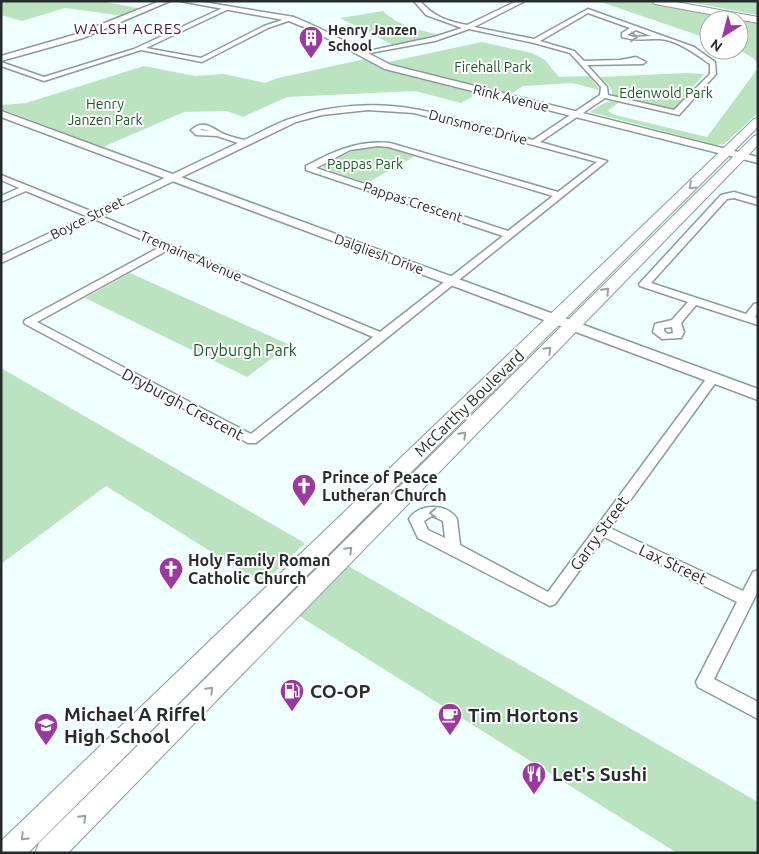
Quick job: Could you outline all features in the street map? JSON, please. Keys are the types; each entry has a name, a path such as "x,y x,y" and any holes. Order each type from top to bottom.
{"main road":[{"path":"655,1 758,18"},
{"path":"674,1 758,18"},
{"name":"McCarthy Boulevard","path":"49,853 758,121"},
{"name":"McCarthy Boulevard","path":"8,853 758,138"}],"street":[{"path":"1,60 89,33 168,1"},
{"name":"Rink Avenue","path":"183,1 291,19 305,23 388,67 758,160"},
{"path":"417,1 428,14 436,18 468,27 535,40 572,52 604,87 604,96"},
{"path":"361,54 434,39 468,27 522,1"},
{"path":"1,64 44,78 139,48 226,8"},
{"path":"535,40 588,11 692,48 713,63 713,74 676,113 604,96 536,142"},
{"path":"139,48 202,60 266,27 291,19"},
{"path":"635,28 624,34 624,36 634,39 660,36"},
{"path":"582,63 623,62"},
{"name":"Dunsmore Drive","path":"172,178 304,116 335,111 388,109 430,114 603,160 452,281"},
{"name":"Dalgliesh Drive","path":"1,114 758,395"},
{"path":"218,134 244,143"},
{"name":"Pappas Crescent","path":"510,234 309,168 346,147 378,143 390,144 559,195"},
{"name":"Tremaine Avenue","path":"1,177 380,336"},
{"name":"Boyce Street","path":"1,260 172,178"},
{"path":"1,199 27,187"},
{"path":"758,202 734,195 724,196 644,284 753,321 758,306"},
{"name":"Dryburgh Crescent","path":"168,246 29,322 252,440 380,336 452,281"},
{"path":"676,323 694,301"},
{"name":"Garry Street","path":"454,548 550,600 712,378"},
{"name":"Lax Street","path":"601,530 746,599"},
{"path":"758,576 704,682 758,711"}],"green space":[{"path":"1,1 101,1 143,9 124,16 65,8 22,21 1,15"},
{"path":"598,1 647,1 699,11 699,36"},
{"path":"684,1 758,1 758,15 749,13 749,10 732,10"},
{"path":"383,11 402,24 440,35 393,45 340,18"},
{"path":"749,20 758,22 758,64 749,56"},
{"name":"Firehall Park","path":"482,42 532,53 545,60 559,77 589,76 600,90 572,83 523,86 509,95 404,68 388,62"},
{"name":"Henry Janzen Park","path":"365,59 398,73 478,93 461,103 415,91 287,97 243,117 227,111 184,112 103,147 1,109 1,105 26,103 144,66 195,76 224,74 265,83 278,78"},
{"path":"758,68 758,113 724,144 716,145 590,112 607,102 619,102 608,111 615,115 707,137"},
{"name":"Edenwold Park","path":"686,73 704,74 675,109 671,110 612,96 611,88 600,77"},
{"name":"Pappas Park","path":"383,146 415,156 367,183 323,168 324,165 352,151"},
{"name":"Dryburgh Park","path":"130,273 290,345 247,377 85,298"},
{"path":"1,368 305,543 263,584 106,486 1,564"},
{"path":"343,563 758,802 758,853 677,853 296,614"}],"place":[{"name":"Henry Janzen School","path":"311,59"},
{"name":"Prince of Peace Lutheran Church","path":"304,507"},
{"name":"Holy Family Roman Catholic Church","path":"171,590"},
{"name":"CO-OP","path":"292,712"},
{"name":"Tim Hortons","path":"450,736"},
{"name":"Michael A Riffel High School","path":"46,746"},
{"name":"Let's Sushi","path":"534,795"}],"district":[{"name":"WALSH ACRES","path":"128,28"}]}
